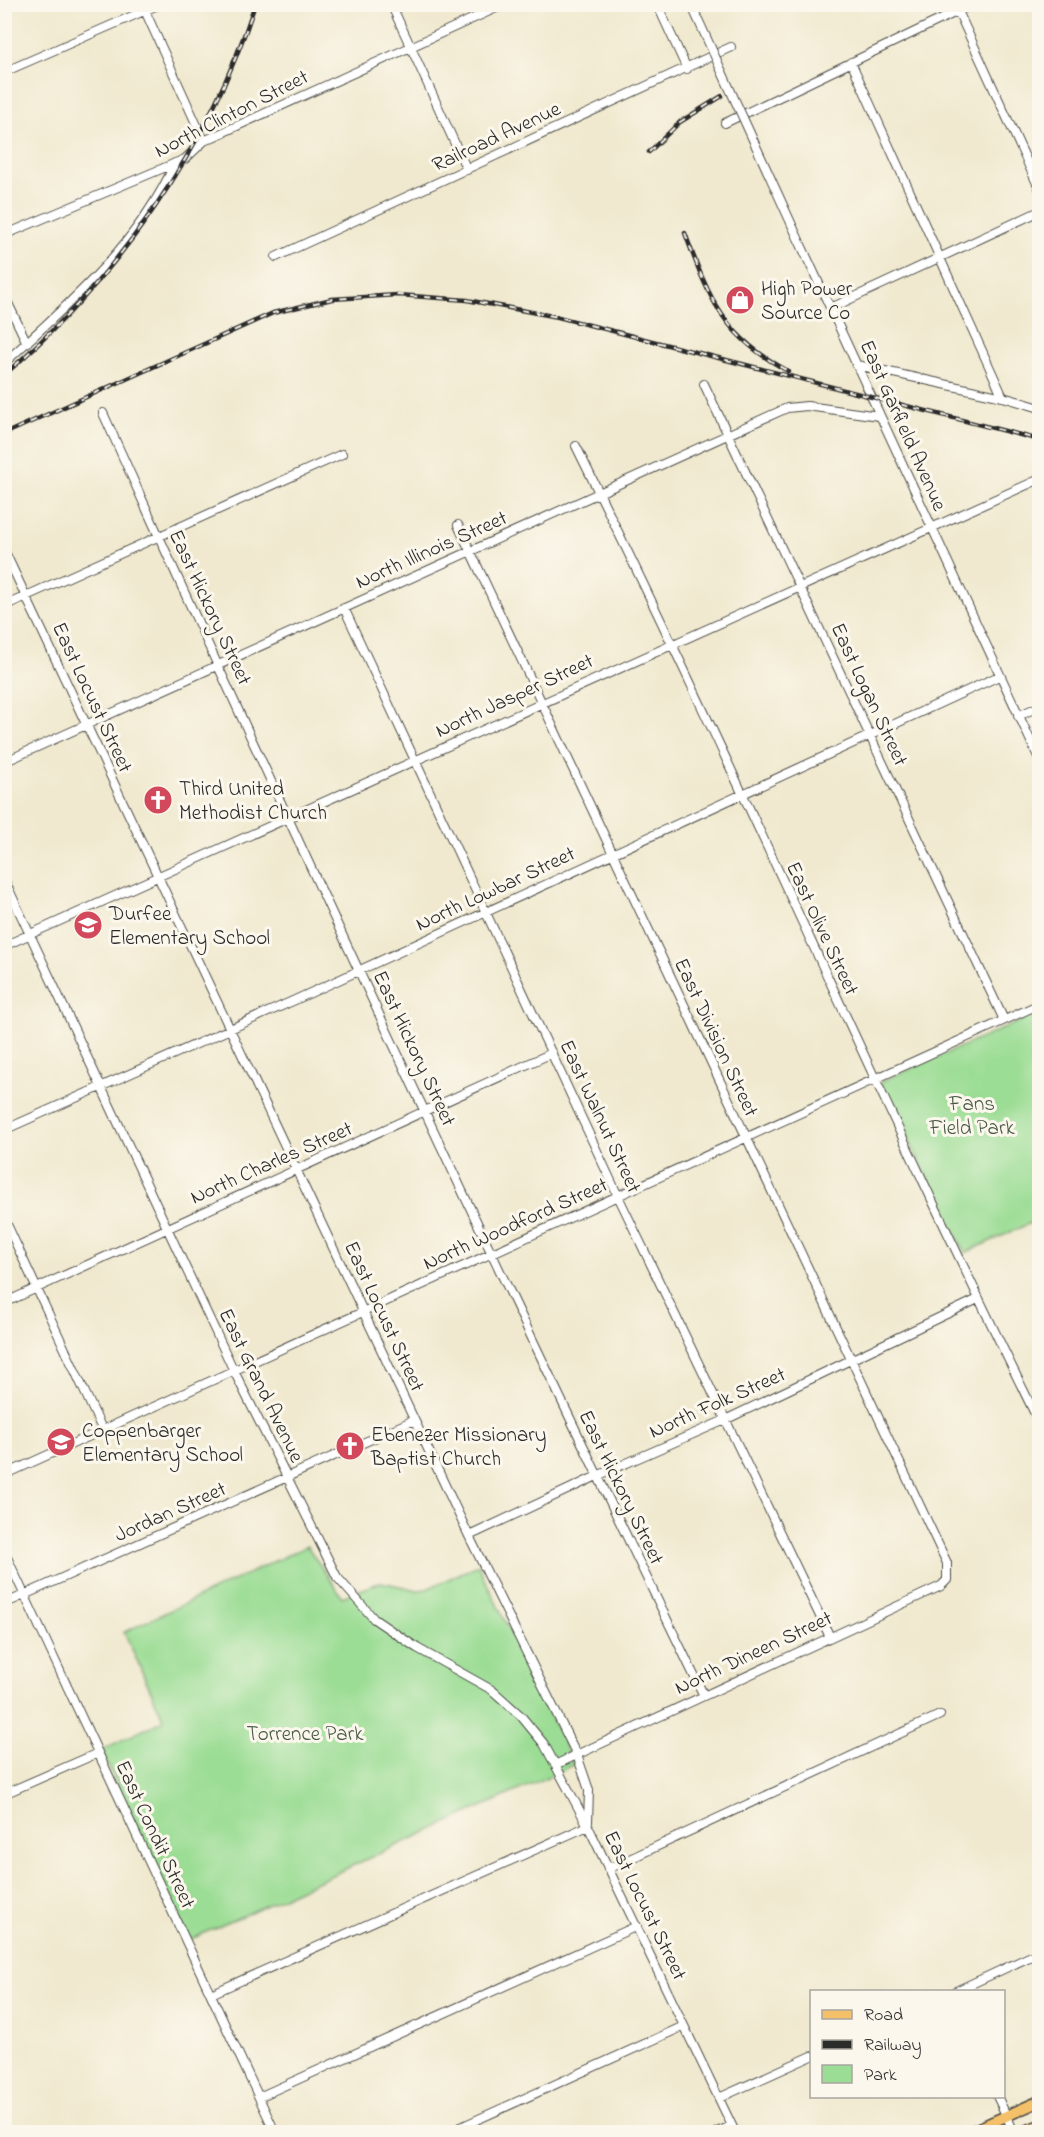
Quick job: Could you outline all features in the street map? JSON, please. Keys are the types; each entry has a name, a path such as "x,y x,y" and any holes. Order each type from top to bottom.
{"main road":[{"path":"970,2133 1040,2101"},
{"path":"1022,2133 1040,2125"}],"street":[{"path":"4,72 144,8 160,4"},
{"path":"391,4 467,170"},
{"name":"North Clinton Street","path":"4,235 185,159 204,141 505,4"},
{"path":"657,4 687,69"},
{"name":"East Garfield Avenue","path":"691,4 1040,761"},
{"path":"725,123 973,4"},
{"path":"144,8 204,141"},
{"path":"958,11 1040,189"},
{"name":"Railroad Avenue","path":"276,257 731,47"},
{"path":"851,62 1003,397"},
{"path":"4,363 56,317 108,261 166,182 175,163"},
{"path":"831,308 1040,211"},
{"path":"4,295 27,343"},
{"path":"857,365 1003,397 1040,408"},
{"name":"East Logan Street","path":"704,384 1004,1020"},
{"name":"North Illinois Street","path":"4,762 787,408 807,406 879,416"},
{"name":"East Hickory Street","path":"103,413 217,666 490,1254 702,1694"},
{"name":"East Olive Street","path":"576,446 671,644 873,1080 1040,1424"},
{"path":"4,606 342,454"},
{"name":"North Jasper Street","path":"4,946 540,702 1040,479"},
{"name":"East Division Street","path":"458,525 946,1563"},
{"name":"East Locust Street","path":"4,550 469,1536 577,1755 589,1790 588,1826 733,2129"},
{"name":"East Walnut Street","path":"344,608 618,1196 830,1637"},
{"name":"North Lowbar Street","path":"4,1130 870,738 999,676"},
{"path":"1018,716 1040,706"},
{"name":"East Grand Avenue","path":"4,879 323,1553 347,1591 374,1619 396,1635 492,1690 521,1716 556,1764 588,1826"},
{"name":"North Woodford Street","path":"4,1475 1040,1004"},
{"name":"North Charles Street","path":"4,1303 552,1053"},
{"path":"4,1218 102,1429"},
{"name":"North Folk Street","path":"469,1536 597,1476 725,1420 978,1299"},
{"name":"Jordan Street","path":"4,1604 287,1479 414,1420"},
{"name":"East Condit Street","path":"4,1551 275,2133"},
{"name":"North Dineen Street","path":"556,1764 702,1694 941,1586 947,1580 946,1563"},
{"path":"608,1869 939,1715"},
{"path":"4,1794 98,1754"},
{"path":"211,1994 588,1826"},
{"path":"259,2097 637,1926"},
{"path":"958,1990 1040,1952"},
{"path":"450,2133 684,2026"},
{"path":"719,2098 810,2057"},
{"path":"997,2098 1014,2133"},
{"path":"717,2133 733,2129"}],"green space":[{"name":"Fans Field Park","path":"1039,1013 1039,1219 965,1253 880,1082"},
{"name":"Torrence Park","path":"307,1546 342,1597 381,1582 418,1590 427,1589 478,1565 574,1765 189,1940 101,1750 164,1720 124,1632"}],"railway":[{"path":"4,375 46,337 85,296 155,207 212,109 236,57 255,4"},
{"path":"649,152 680,122 722,96"},
{"path":"685,233 702,278 722,314 748,344 788,371"},
{"path":"4,434 273,313 332,299 398,295 467,300 558,317 1040,440"}],"place":[{"name":"High Power Source Co","path":"740,300"},
{"name":"Third United Methodist Church","path":"158,800"},
{"name":"Durfee Elementary School","path":"88,925"},
{"name":"Coppenbarger Elementary School","path":"61,1442"},
{"name":"Ebenezer Missionary Baptist Church","path":"350,1446"}]}
